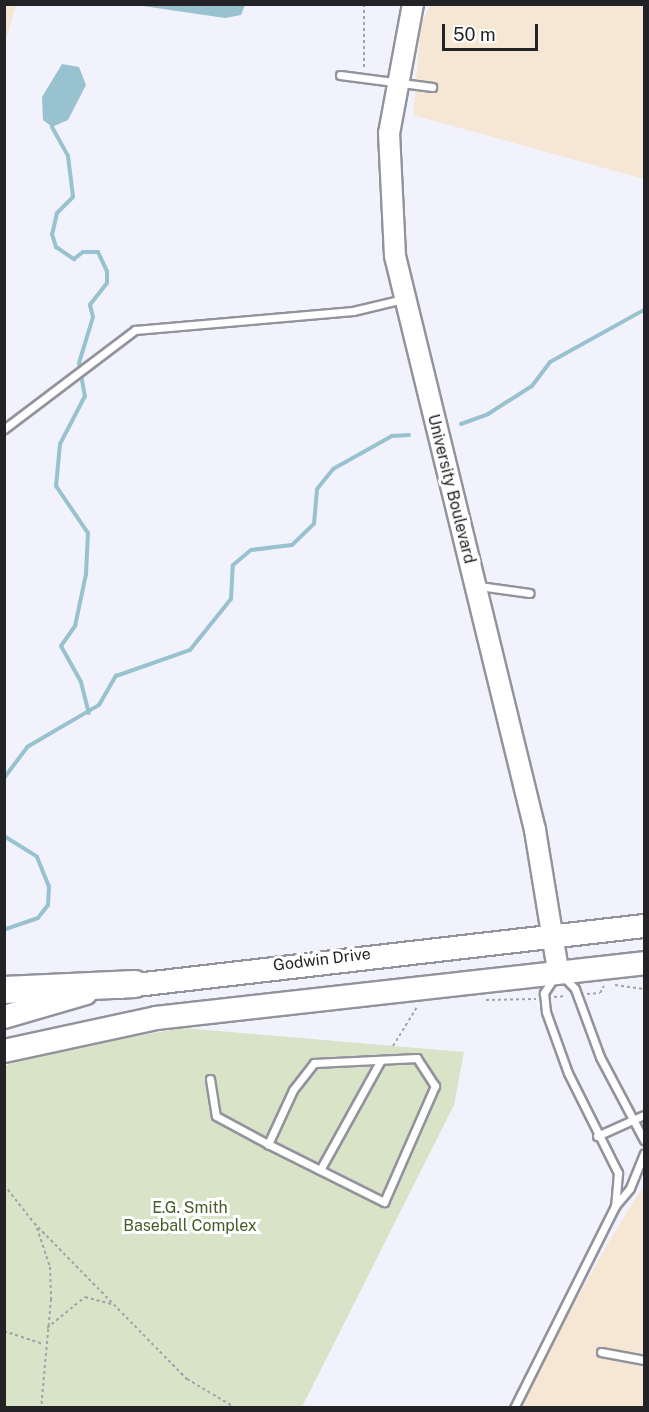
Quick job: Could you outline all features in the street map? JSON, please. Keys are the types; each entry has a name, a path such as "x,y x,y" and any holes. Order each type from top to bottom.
{"highway":[{"path":"4,990 135,984"}],"main road":[{"name":"University Boulevard","path":"413,4 394,85 388,174 403,299 535,830 554,934 558,971"},
{"name":"Godwin Drive","path":"4,1017 135,984 554,934 645,926"},
{"path":"4,1051 156,1018 645,963"}],"lane":[{"path":"340,75 394,85 432,87"},
{"path":"4,429 135,330 352,311 403,299"},
{"path":"475,586 530,593"},
{"path":"615,1206 618,1173 597,1136 568,1072 544,998 558,971 577,995 600,1057 645,1140"},
{"path":"210,1079 216,1116 268,1144 384,1202 435,1086 417,1058 314,1063 293,1090 268,1144"},
{"path":"320,1170 381,1060"},
{"path":"597,1136 645,1115"},
{"path":"514,1407 615,1206 630,1188 645,1154"},
{"path":"601,1352 645,1360"}],"path":[{"path":"363,79 364,4"},
{"path":"482,999 544,998 600,993 609,984 645,989"},
{"path":"393,1046 422,1006"},
{"path":"4,1185 34,1223 187,1379 237,1407"},
{"path":"34,1223 50,1267 43,1344 41,1407"},
{"path":"46,1329 85,1297 117,1306"},
{"path":"4,1331 43,1344"}],"shaded area":[{"path":"4,5 16,5 5,44"},
{"path":"430,5 644,5 644,179 413,115 421,25"},
{"path":"644,1185 644,1407 516,1408 608,1243"}],"green space":[{"name":"E.G. Smith Baseball Complex","path":"184,1028 464,1052 454,1105 302,1407 5,1407 5,1066 40,1052"}],"water":[{"path":"245,4 241,15 225,18 136,5"},
{"path":"62,64 79,67 86,85 68,120 52,127 43,120 42,97"}],"waterway":[{"path":"52,127 68,156 73,197 57,213 52,234 56,247 74,259 83,252 98,252 107,271 107,283 90,305 93,317 79,363 85,396 60,444 56,486 88,533 86,574 75,626 61,646 81,682 89,713"},
{"path":"461,424 488,414 532,386 550,362 644,310"},
{"path":"4,778 27,747 99,705 116,676 190,650 231,599 233,565 251,550 292,545 314,524 317,489 333,469 392,436 409,435"},
{"path":"4,836 37,857 49,886 48,905 38,918 4,930"}]}
